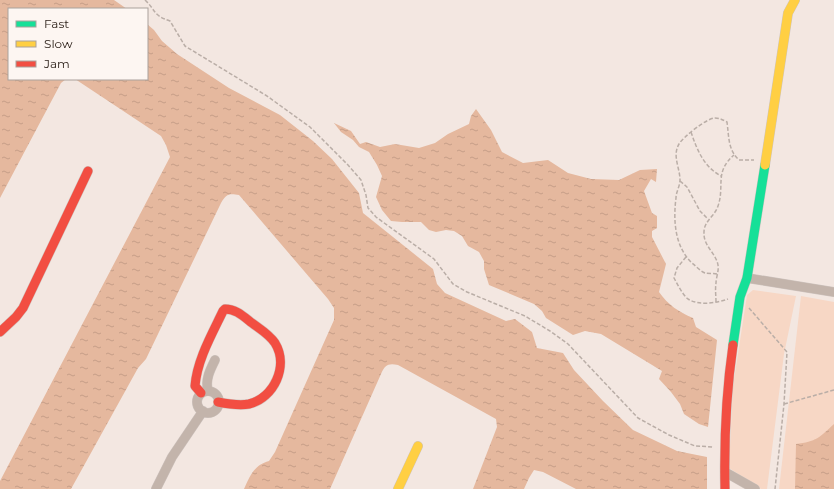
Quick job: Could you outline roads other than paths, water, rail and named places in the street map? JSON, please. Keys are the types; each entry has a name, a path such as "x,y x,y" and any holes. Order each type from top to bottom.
{"street":[{"path":"725,489 724,448 729,373 740,297 747,278 791,0"},
{"path":"788,13 795,0"},
{"path":"0,332 23,308 88,171"},
{"path":"747,278 834,292"},
{"path":"202,411 207,412 214,410 218,405 218,402 218,399 214,393 205,392 195,386 198,370 211,336 223,311 225,309 233,309 275,342 280,353 281,363 279,376 272,388 262,398 250,403 237,405 218,402"},
{"path":"202,411 197,403 199,396 205,392 207,379 215,360"},
{"path":"156,489 172,456 202,411"},
{"path":"398,489 418,446"},
{"path":"725,472 755,489"}],"water":[{"path":"0,0 114,0 126,8 8,8 8,80 65,80 61,83 0,198"},
{"path":"148,25 162,41 177,54 229,88 280,115 313,141 332,159 359,193 363,213 433,269 437,284 445,293 506,321 515,319 532,332 537,348 563,353 574,370 633,430 677,451 707,457 707,489 576,489 543,472 534,470 524,489 473,489 497,427 496,419 398,365 392,364 387,365 382,371 330,489 244,489 256,468 269,461 275,452 334,320 334,308 239,195 233,194 226,196 221,203 146,359 138,368 71,489 0,489 0,481 170,157 161,136 77,80 148,80"},
{"path":"476,109 491,130 502,152 523,163 548,160 568,173 591,179 619,180 640,170 657,169 656,182 651,179 644,191 652,213 657,216 657,228 652,231 652,237 666,264 659,292 674,308 693,318 696,327 717,340 708,427 699,424 684,414 680,404 659,379 662,371 601,334 585,331 573,335 546,318 542,311 534,304 489,285 484,269 484,261 479,252 468,246 462,236 454,231 446,230 436,232 429,230 421,222 391,221 382,210 376,197 382,176 377,165 369,152 359,147 353,140 341,132 334,123 351,131 360,144 366,142 380,147 395,144 419,148 435,143 448,134 469,124 471,116"},
{"path":"834,424 834,489 795,489 796,444 808,442 817,438"}]}
